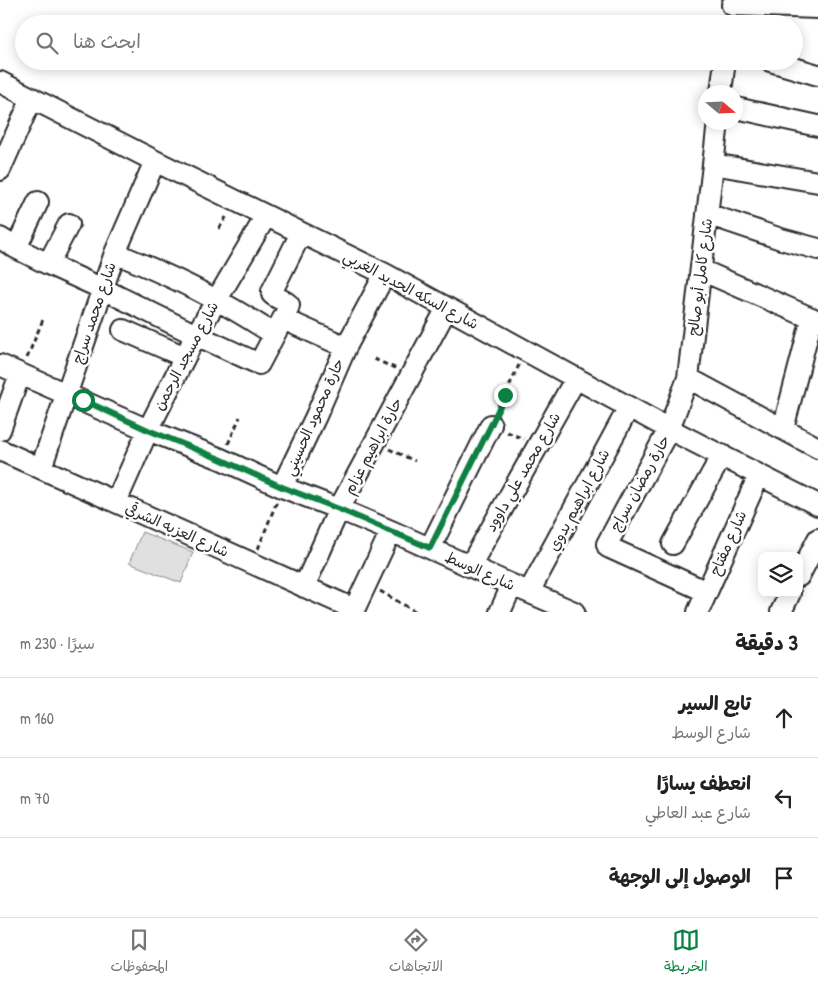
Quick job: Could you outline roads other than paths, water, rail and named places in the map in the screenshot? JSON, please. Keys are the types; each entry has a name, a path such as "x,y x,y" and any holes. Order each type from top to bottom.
{"street":[{"path":"731,10 818,8"},
{"path":"723,85 724,70"},
{"path":"801,70 818,75"},
{"name":"شارع السكه الحديد الغربي","path":"0,82 155,161 385,274 669,429 818,505"},
{"path":"0,170 32,98"},
{"path":"743,110 818,126"},
{"name":"شارع كامل أبو صالح","path":"669,429 688,378 717,130"},
{"name":"شارع محمد سراج","path":"41,468 115,254 155,161"},
{"path":"713,164 818,182"},
{"path":"38,202 8,243 48,264 259,364 289,306 287,303 274,297 272,291 301,233"},
{"path":"707,214 781,239 818,249"},
{"name":"شارع مسجد الرحمن","path":"116,502 148,430 196,335 266,216"},
{"path":"48,264 69,224"},
{"path":"115,254 152,268 216,300 279,326 346,347"},
{"path":"701,270 815,320 783,429"},
{"name":"حارة محمود الحسيني","path":"282,487 346,347 385,274"},
{"name":"حارة ابراهيم عزام","path":"304,587 339,509 448,308"},
{"path":"123,330 185,357"},
{"name":"شارع الوسط","path":"0,365 282,487 391,531 574,612"},
{"path":"0,430 20,374"},
{"name":"شارع محمد علي داوود","path":"470,566 576,378"},
{"path":"688,378 818,448"},
{"name":"شارع ابراهيم بدوي","path":"500,612 520,589 629,407"},
{"path":"430,548 491,425"},
{"name":"حارة رمضان سراج","path":"669,429 607,544 610,548 707,592"},
{"name":"شارع العزبه الشرقي","path":"0,450 354,611"},
{"path":"673,544 722,456"},
{"name":"شارع مفتاح","path":"698,612 759,475"},
{"path":"354,611 391,531"},
{"path":"803,568 818,539"},
{"path":"781,612 788,597"}]}
